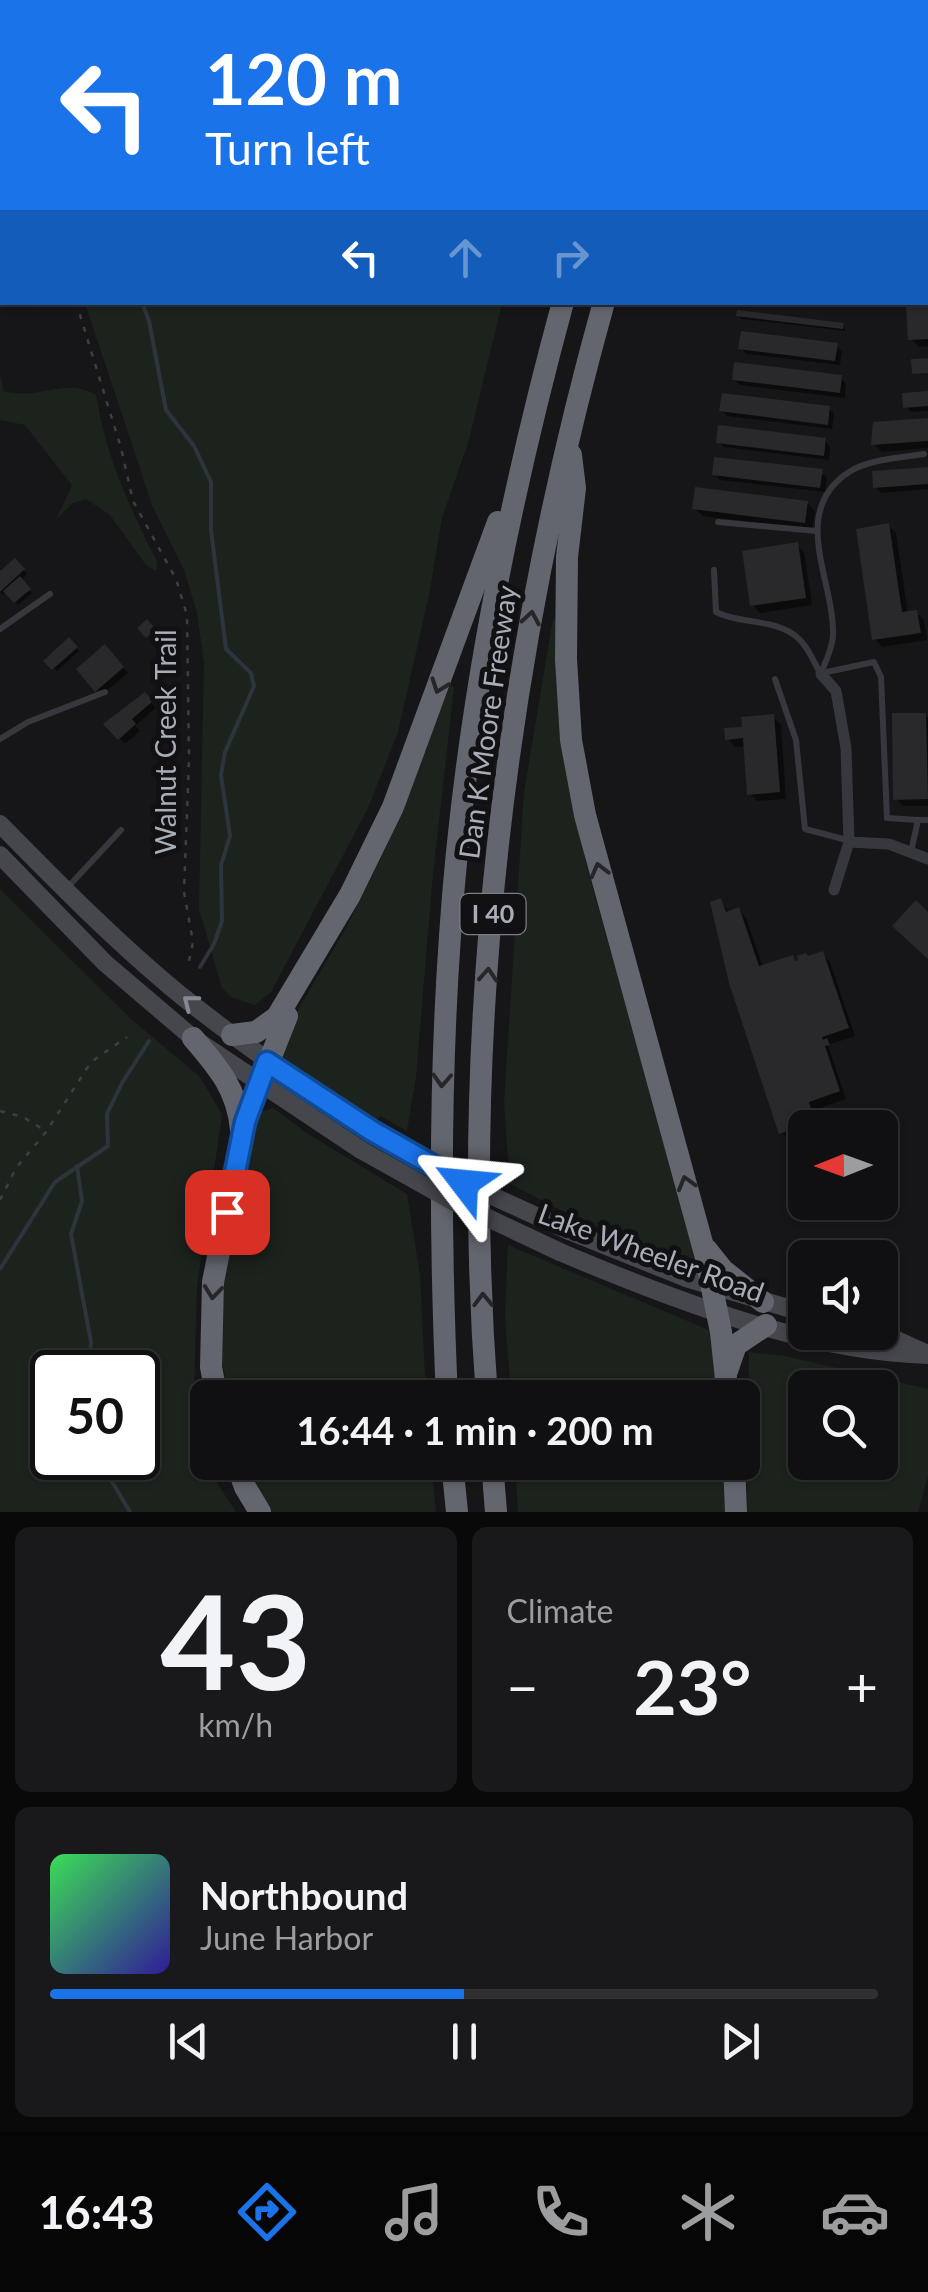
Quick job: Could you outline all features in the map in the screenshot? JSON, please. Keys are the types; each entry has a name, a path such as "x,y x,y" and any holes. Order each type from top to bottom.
{"highway":[{"name":"Dan K Moore Freeway","path":"446,1380 441,1262 442,1092 450,933 467,766 520,463 562,305"},
{"name":"Dan K Moore Freeway","path":"486,1380 480,1222 481,1118 494,892 516,711 534,604 569,436 603,305"},
{"path":"569,436 575,488 567,557 571,740 594,851 713,1286 725,1380"},
{"path":"232,1034 256,1032 271,1024 350,895 394,807 520,463"},
{"path":"214,1380 213,1282 241,1138 263,1072 309,967"},
{"path":"193,1038 230,1084 238,1105 241,1138"},
{"path":"702,1244 764,1313 736,1346 728,1380"},
{"path":"242,1480 260,1512"},
{"path":"454,1480 457,1512"},
{"path":"493,1480 496,1512"},
{"path":"735,1480 736,1512"}],"main road":[{"name":"Lake Wheeler Road","path":"0,824 65,890 176,991 232,1034 263,1072 360,1150 454,1202 560,1252 718,1312 788,1313"},
{"name":"Lake Wheeler Road","path":"0,855 105,964 193,1038 263,1072 464,1183 569,1231 713,1286 764,1313 877,1354 928,1354"},
{"name":"Lake Wheeler Road","path":"898,1340 928,1354"}],"street":[{"path":"820,674 836,691 846,748 848,841 834,890"},
{"path":"848,841 889,844 928,859"}],"lane":[{"path":"820,674 831,649 832,624 816,531 826,494 851,470 924,454"},
{"path":"718,522 816,531"},
{"path":"714,570 716,612 732,620 782,628 800,639 820,674"},
{"path":"0,629 50,594"},
{"path":"820,674 874,662 881,677 887,818 928,820"},
{"path":"775,679 796,740 805,830 848,841"},
{"path":"0,738 28,722 106,692"},
{"path":"911,853 918,820"},
{"path":"65,890 122,830"}],"path":[{"name":"Walnut Creek Trail","path":"77,305 121,448 133,501 176,579 186,615 189,760 184,892 193,942 189,961"},
{"path":"0,1200 16,1168 46,1132 96,1056 127,1036"},
{"path":"0,1111 23,1117 46,1132"}],"shaded area":[{"path":"86,305 502,305 469,440 442,518 398,732 368,808 271,992 255,1005 231,997 222,988 199,909 204,663 197,613 184,570 152,505"},
{"path":"0,375 4,391 29,393 73,388 96,395 112,461 157,562 156,571 146,565 110,515 86,499 73,503 57,518 72,485 25,425 0,420"},
{"path":"553,619 558,619 565,743 585,860 689,1233 694,1259 687,1266 589,1225 510,1184 504,1103 524,792"},
{"path":"450,686 454,687 416,1077 407,1131 381,1116 375,1122 282,1059 291,1022 346,928 386,848"},
{"path":"0,889 132,1020 200,1077 222,1115 197,1286 194,1380 190,1380 190,1480 215,1480 236,1512 0,1512"},
{"path":"273,1108 407,1194 420,1275 425,1380 226,1380 220,1353 222,1283 256,1113"},
{"path":"508,1245 711,1331 717,1380 510,1380 505,1315"},
{"path":"749,1352 846,1370 788,1370 788,1480 898,1480 898,1382 928,1389 928,1476 918,1512 747,1512 747,1480 760,1480 760,1380 749,1380"},
{"path":"253,1480 433,1480 436,1512 271,1512"},
{"path":"516,1480 724,1480 725,1512 518,1512"}],"building":[{"path":"928,305 928,339 908,340 906,306"},
{"path":"737,310 844,323 843,329 736,316"},
{"path":"741,331 838,343 835,361 738,349"},
{"path":"928,358 928,373 912,374 911,359"},
{"path":"734,362 842,375 840,393 732,380"},
{"path":"928,391 928,406 903,408 902,393"},
{"path":"722,393 830,406 828,425 719,411"},
{"path":"928,418 928,441 871,445 873,422"},
{"path":"718,425 826,438 824,456 716,443"},
{"path":"714,457 823,469 820,488 712,475"},
{"path":"928,467 928,484 873,488 872,471"},
{"path":"695,487 808,501 805,523 692,509"},
{"path":"889,523 902,612 917,610 921,633 872,640 856,529"},
{"path":"798,542 806,598 750,606 742,551"},
{"path":"15,558 25,569 0,592 0,571"},
{"path":"20,576 31,589 14,603 3,591"},
{"path":"147,619 156,629 146,638 137,628"},
{"path":"69,637 78,647 52,670 43,661"},
{"path":"105,644 124,667 95,692 76,669"},
{"path":"145,692 153,701 132,719 136,724 118,740 103,724"},
{"path":"892,713 926,713 928,799 893,800"},
{"path":"774,714 780,792 747,795 743,738 725,740 724,728 742,727 741,717"},
{"path":"721,898 726,912 739,907 759,966 793,955 795,961 797,956 823,951 849,1028 822,1037 830,1045 825,1046 840,1091 809,1102 811,1110 788,1110 788,1131 779,1134 729,983 710,902"},
{"path":"916,900 928,912 928,959 892,926"}],"waterway":[{"path":"143,305 166,410 194,446 211,482 211,530 226,649 251,673 254,686 225,752 221,775 230,836 221,865 222,921 200,967"},
{"path":"0,1269 55,1182 108,1146 107,1114 149,1041"},
{"path":"77,1166 82,1201 71,1234 90,1350"},
{"path":"111,1480 130,1512"}],"route":[{"path":"227,1212 245,1122 267,1062 372,1131 464,1183"}]}
